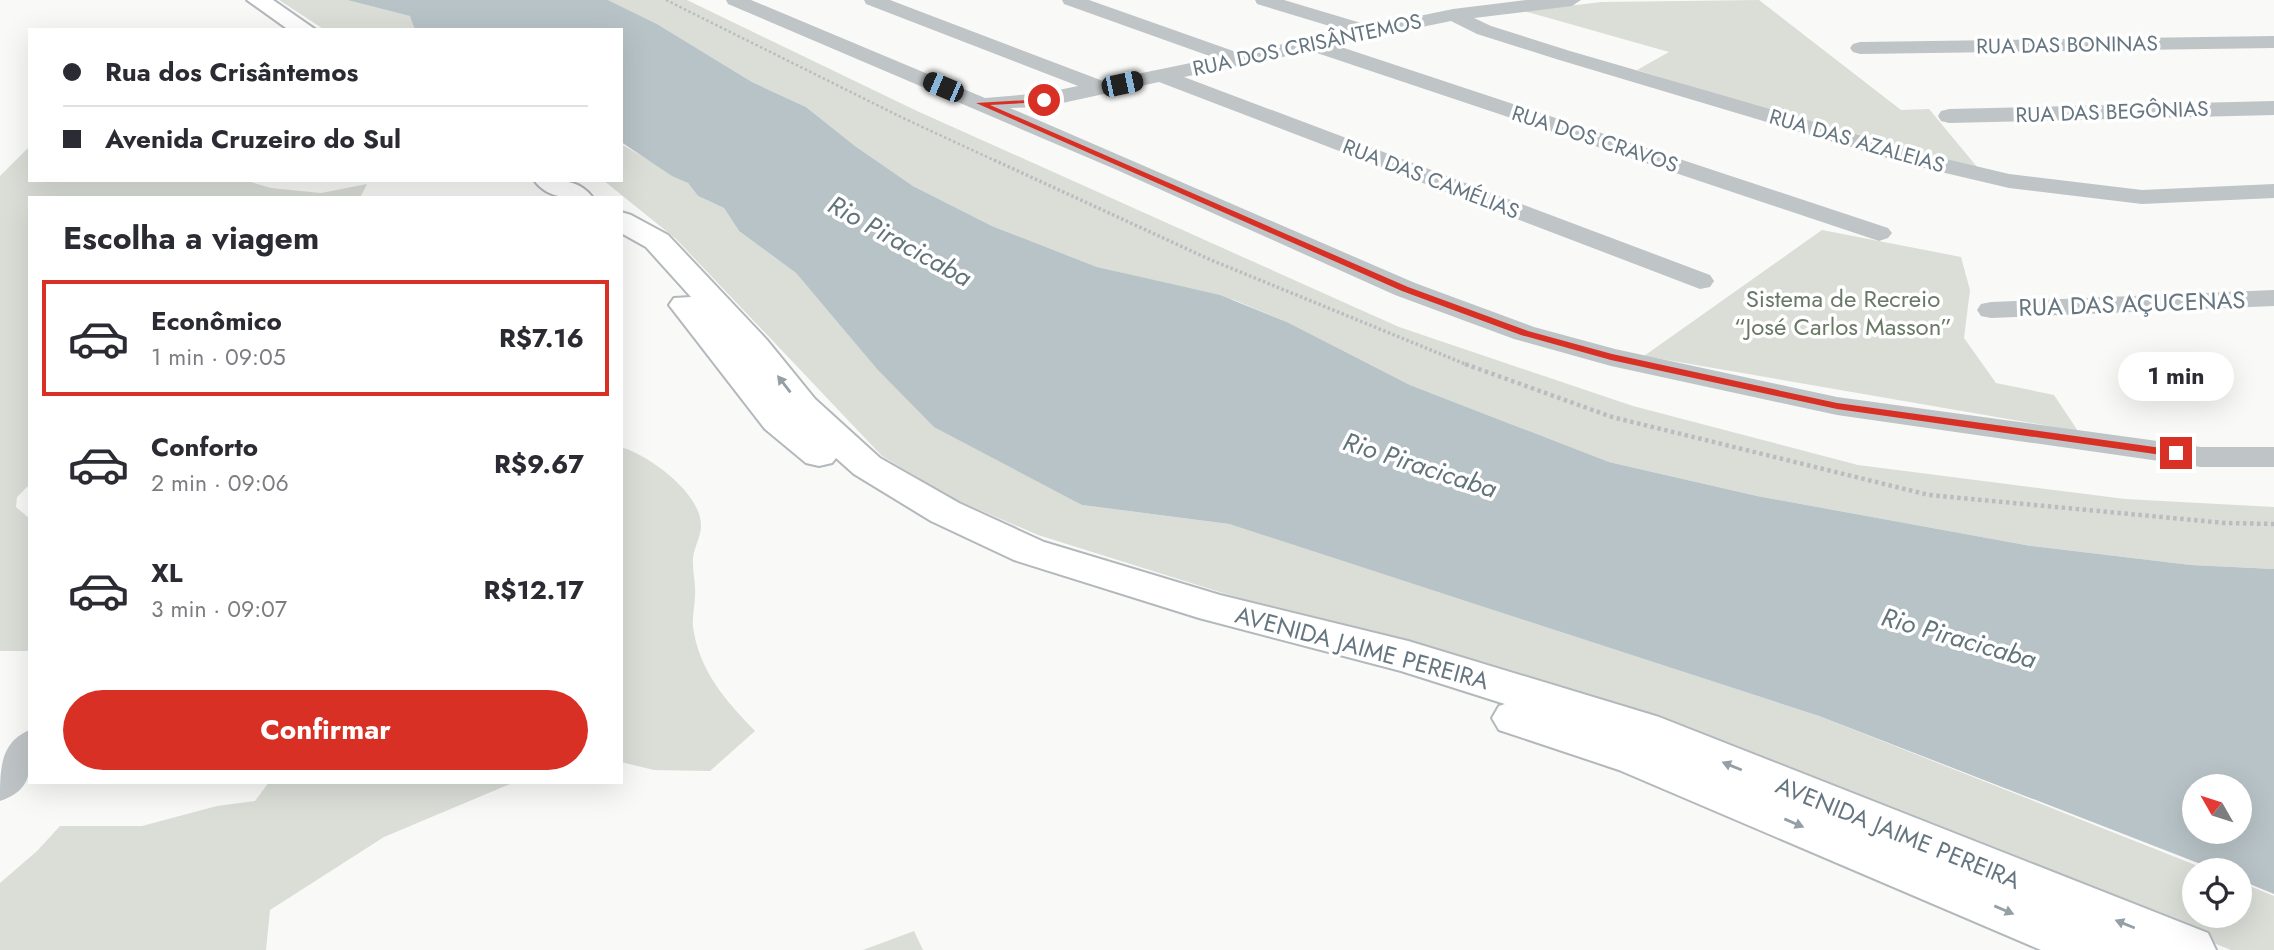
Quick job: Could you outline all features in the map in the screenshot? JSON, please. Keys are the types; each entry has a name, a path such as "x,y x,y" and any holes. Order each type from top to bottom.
{"main road":[{"path":"232,0 272,28"},
{"path":"258,0 302,28"},
{"path":"519,182 544,196"},
{"path":"551,182 576,196"},
{"name":"AVENIDA JAIME PEREIRA","path":"623,222 657,240 755,347 802,407 867,467 945,512 1029,551 1200,604 1408,657 1642,730 2188,950"},
{"name":"AVENIDA JAIME PEREIRA","path":"623,240 639,249 778,421 842,475 923,524 1018,569 1201,627 1409,684 1636,757 2101,950"}],"street":[{"path":"735,0 1022,121 1405,289 1524,333 1611,357 1850,408 2201,457 2274,457"},
{"path":"873,0 1101,88"},
{"path":"1071,0 1238,60"},
{"path":"1264,0 1368,32"},
{"name":"RUA DOS CRISÂNTEMOS","path":"980,103 1044,100 1368,32 1458,8 1496,10 1572,0"},
{"name":"RUA DAS AZALEIAS","path":"1458,8 1484,30 1915,159 2009,181 2142,197 2274,191"},
{"name":"RUA DAS BONINAS","path":"1860,48 2274,42"},
{"name":"RUA DOS CRAVOS","path":"1312,44 1879,233"},
{"name":"RUA DAS CAMÉLIAS","path":"1161,76 1700,281"},
{"path":"1022,121 1044,100"},
{"name":"RUA DAS BEGÔNIAS","path":"1949,116 2274,107"},
{"name":"RUA DAS AÇUCENAS","path":"1991,310 2274,298"},
{"path":"0,784 28,749"}],"green space":[{"path":"279,0 347,0 411,16 414,28 322,28"},
{"path":"608,0 687,0 917,111 1399,327 1633,406 1858,465 2125,499 2274,507 2274,569 2191,565 2031,546 1757,496 1609,462 1410,385 1287,322 1234,300 1097,267 992,226 913,186 855,146 806,107 752,82 657,24"},
{"path":"1759,0 1901,110 1929,109 1978,168 1637,70 1669,52 1524,11 1602,2"},
{"path":"623,145 688,183 698,196 724,208 739,231 796,273 876,368 1082,505 1229,524 1819,716 2182,860 2182,928 2252,928 2252,887 2274,896 2274,950 2231,950 1636,711 1226,594 1038,535 954,499 882,456 676,239 605,182 623,182"},
{"path":"28,148 28,182 251,182 271,188 321,193 367,184 361,196 28,196 28,486 17,497 16,507 28,517 28,651 0,651 0,176"},
{"name":"Sistema de Recreio “José Carlos Masson”","path":"1822,230 1961,257 1970,290 1964,338 1996,383 2054,395 2078,431 1644,356"},
{"path":"623,448 659,467 684,489 693,501 701,526 693,563 693,623 696,643 715,684 755,731 710,771 654,770 623,762"},
{"path":"268,784 510,784 384,837 270,910 266,950 0,950 0,883 37,851 60,826 142,826 217,806 255,801"},
{"path":"914,931 923,950 863,950"}],"water":[{"name":"Rio Piracicaba","path":"347,0 608,0 657,24 752,82 806,107 855,146 913,186 992,226 1097,267 1220,295 1287,322 1410,385 1609,462 1757,496 2031,546 2191,565 2274,569 2274,894 2252,885 2252,858 2185,858 1819,716 1229,524 1082,505 934,427 876,368 796,273 739,231 724,208 698,196 688,183 672,176 623,143 623,28 414,28 410,16"}],"route":[{"path":"1044,100 980,103 1405,289 1524,333 1611,357 1837,406 2176,453"}]}
